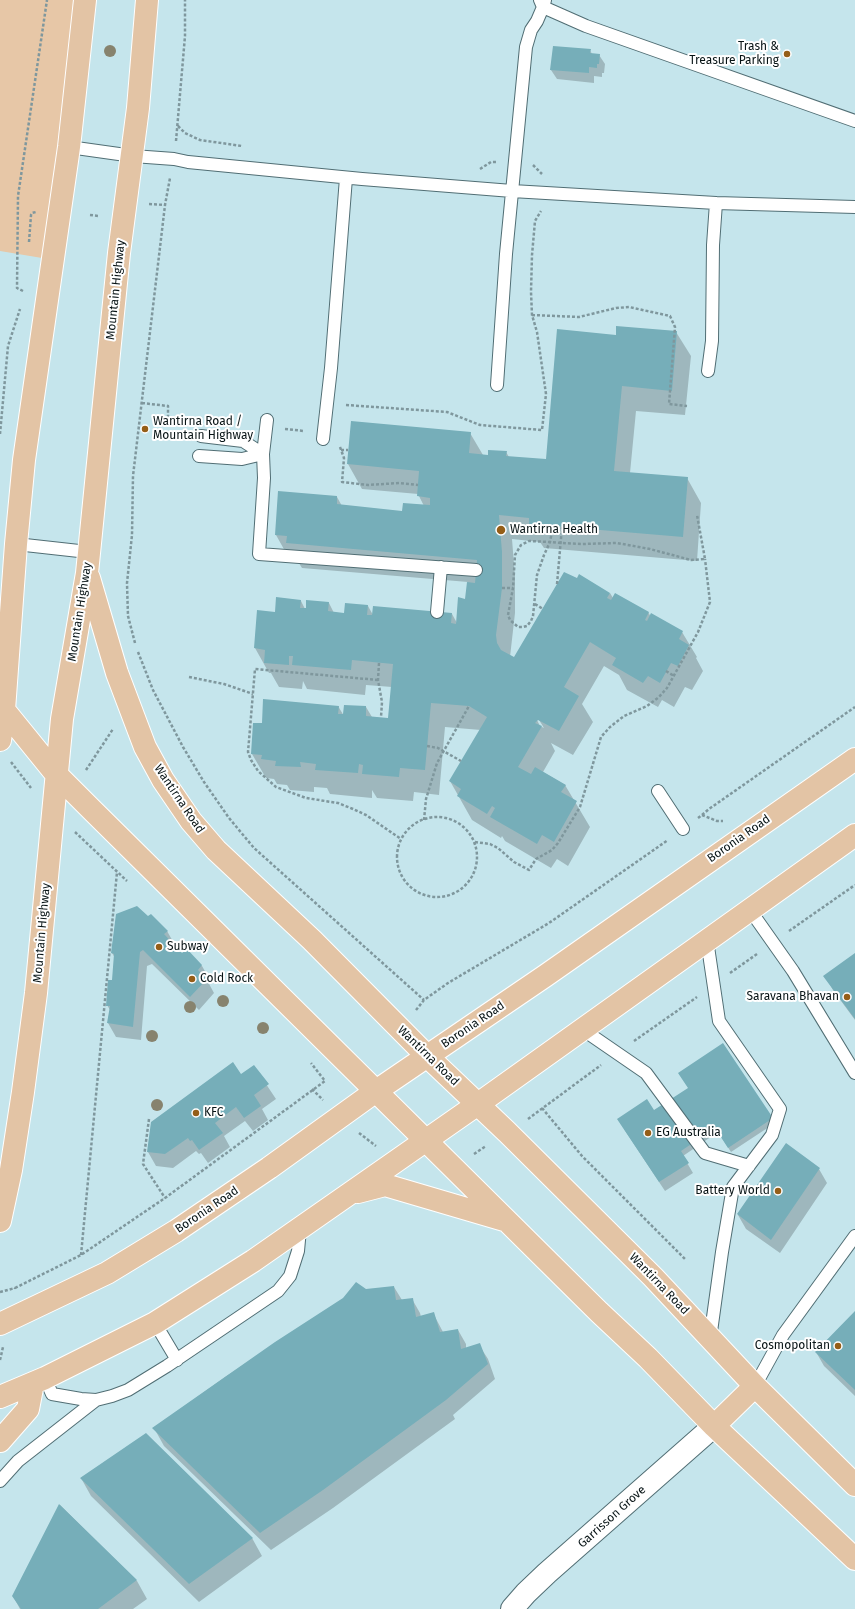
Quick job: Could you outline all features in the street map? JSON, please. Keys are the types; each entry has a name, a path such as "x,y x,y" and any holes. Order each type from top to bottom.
{"main road":[{"path":"0,740 4,710 16,544 24,460 69,147 85,0"},
{"name":"Mountain Highway","path":"0,1221 12,1162 36,993 62,719 88,563 119,253 133,156 147,0"},
{"name":"Wantirna Road","path":"88,563 111,654 145,747 163,780 191,821 216,850 312,940 401,1031 478,1104 650,1274 755,1386 851,1479"},
{"path":"4,710 56,774 82,801 426,1140 505,1220 648,1358 714,1426 855,1559"},
{"name":"Boronia Road","path":"0,1324 107,1273 182,1226 269,1168 376,1091 545,976 855,759"},
{"path":"0,1397 39,1381 155,1323 240,1269 300,1229 478,1104 855,834"},
{"path":"348,1195 385,1185 505,1220"},
{"path":"0,1441 28,1409 39,1381"},
{"path":"714,1426 755,1386"}],"street":[{"name":"Garrisson Grove","path":"512,1609 526,1593 548,1573 714,1426"}],"lane":[{"path":"497,385 501,312 526,47 531,30 543,2 586,26 855,121"},
{"path":"69,147 133,156 174,159 188,162 346,178 512,191 716,202 855,207"},
{"path":"323,439 331,368 346,178"},
{"path":"708,370 712,341 713,245 716,202"},
{"path":"266,420 263,454 264,478 259,554 476,570"},
{"path":"200,436 243,441 263,454"},
{"path":"199,456 242,459 263,454"},
{"path":"16,544 88,563"},
{"path":"437,612 440,567"},
{"path":"658,791 683,829"},
{"path":"750,910 793,971 855,1072"},
{"path":"707,940 719,1021 780,1109 772,1134 733,1187 710,1339"},
{"path":"582,1029 646,1073 705,1153 749,1166"},
{"path":"39,1381 52,1394 96,1400 128,1390 177,1360 278,1291 290,1276 298,1251 300,1229"},
{"path":"755,1386 783,1335 855,1236"},
{"path":"155,1323 177,1360"},
{"path":"0,1481 18,1461 96,1400"}],"path":[{"path":"24,292 17,288 18,196 47,0"},
{"path":"136,644 128,616 127,583 132,535 133,476 165,205 174,159 178,126 185,36 186,0"},
{"path":"178,126 185,133 200,140 243,146"},
{"path":"346,405 447,412 480,425 542,430 546,394 538,339 532,315 532,255 535,221 540,211 542,174 534,165 514,163 491,162 479,169"},
{"path":"144,204 165,205"},
{"path":"90,215 104,216"},
{"path":"0,434 8,346 21,306"},
{"path":"532,315 579,317 616,308 629,308 670,316 675,327 669,404 687,406"},
{"path":"142,403 168,406 168,418 190,421"},
{"path":"339,443 344,458 342,482 368,484 398,482 418,485"},
{"path":"341,450 348,450"},
{"path":"475,842 490,844 498,848 514,862 529,870 536,859 552,850 558,843 580,807 601,737 610,727 624,716 647,706 659,697 667,688 698,632 710,602 706,559 697,515"},
{"path":"553,526 550,542 537,575 533,616 527,626 523,627 514,624 508,615 513,588 515,555 522,545 530,541 550,542 561,543 582,544 617,543 650,549 690,560 706,559"},
{"path":"557,584 562,527"},
{"path":"502,588 513,588"},
{"path":"535,604 543,609"},
{"path":"138,651 153,690 183,747 204,782 229,818 254,848 424,1000"},
{"path":"379,663 378,680 382,702 382,717"},
{"path":"378,680 255,669 248,752 258,771 276,787 306,798 338,804 353,809 366,815 401,839"},
{"path":"666,671 674,676"},
{"path":"189,677 224,684 252,694"},
{"path":"79,836 86,769 130,707 153,690"},
{"path":"424,820 426,799 430,781 444,751 469,706"},
{"path":"702,815 855,707"},
{"path":"427,746 433,746 461,761"},
{"path":"432,817 453,820 465,828 475,842 477,847 477,861 473,875 468,884 457,893 443,897 426,896 414,890 401,876 397,860 398,847 401,839 406,832 418,822 424,820 432,817"},
{"path":"401,1031 424,1000 448,983 549,923 683,829"},
{"path":"81,1255 117,872"},
{"path":"15,1288 81,1255 165,1198 325,1081"},
{"path":"542,1108 582,1156 686,1260"},
{"path":"149,1119 143,1164 165,1198"}],"shaded area":[{"path":"0,0 85,0 54,260 0,251"}],"building":[{"path":"553,46 591,49 590,53 600,54 599,64 597,64 597,68 589,67 589,73 550,70"},
{"path":"616,326 677,331 672,391 622,386 614,471 688,477 683,537 529,524 529,518 499,515 502,552 502,588 496,635 497,643 501,650 514,657 564,572 577,578 579,574 610,593 607,598 611,600 615,593 649,612 645,620 647,621 651,613 683,631 679,639 689,645 678,666 671,663 660,683 648,676 643,683 612,665 616,658 590,642 564,687 579,696 559,731 538,720 535,723 542,726 518,767 531,774 535,767 566,785 561,792 577,801 554,842 542,835 537,844 490,817 495,808 492,806 487,814 457,796 461,789 449,781 487,717 469,706 431,703 425,770 400,768 399,777 362,774 363,765 359,764 358,773 315,770 316,764 300,762 301,767 275,766 276,761 261,759 262,755 251,754 253,723 262,723 263,699 339,706 338,714 343,714 344,705 366,706 366,716 388,718 393,664 352,660 351,670 292,665 293,656 289,656 289,665 264,663 265,650 254,648 257,610 275,612 276,597 301,600 300,608 306,608 306,600 329,602 328,611 344,613 345,603 368,605 367,615 372,615 373,606 452,613 451,623 456,624 458,597 465,599 467,582 475,583 477,560 286,543 287,536 275,535 278,491 337,496 337,504 402,511 403,503 430,505 430,498 417,496 419,471 347,464 351,421 471,432 469,453 488,455 488,450 507,451 506,456 546,459 557,329 616,335"},
{"path":"137,906 148,916 151,914 168,931 164,934 182,953 187,949 202,965 198,970 207,979 190,997 143,950 140,952 133,1027 107,1023 110,1006 106,1006 108,980 112,980 114,954 111,953 116,914"},
{"name":"Saravana Bhavan","path":"855,953 855,1019 823,976"},
{"path":"723,1043 773,1118 728,1148 715,1128 681,1151 689,1163 659,1182 617,1119 647,1099 654,1110 688,1088 678,1073"},
{"name":"KFC","path":"233,1062 241,1074 254,1065 269,1084 254,1095 261,1106 244,1118 236,1107 215,1123 223,1133 199,1150 192,1140 190,1141 188,1138 165,1154 147,1152 151,1122"},
{"name":"Battery World","path":"786,1143 820,1168 771,1240 737,1214"},
{"path":"356,1282 366,1289 394,1286 396,1300 413,1298 416,1317 434,1312 440,1332 458,1329 461,1349 480,1343 488,1364 446,1400 323,1490 260,1533 152,1428 275,1342 343,1298"},
{"name":"Cosmopolitan","path":"855,1311 855,1390 815,1352"},
{"path":"146,1433 253,1538 189,1584 80,1478"},
{"path":"59,1504 137,1580 98,1609 21,1609 12,1596"}],"place":[{"name":"Trash & Treasure Parking","path":"787,54"},
{"name":"Wantirna Road / Mountain Highway","path":"145,429"},
{"name":"Wantirna Health","path":"501,530"},
{"name":"Subway","path":"159,947"},
{"name":"Cold Rock","path":"192,979"},
{"name":"Saravana Bhavan","path":"847,997"},
{"name":"KFC","path":"196,1113"},
{"name":"EG Australia","path":"648,1133"},
{"name":"Battery World","path":"778,1191"},
{"name":"Cosmopolitan","path":"838,1346"}]}
